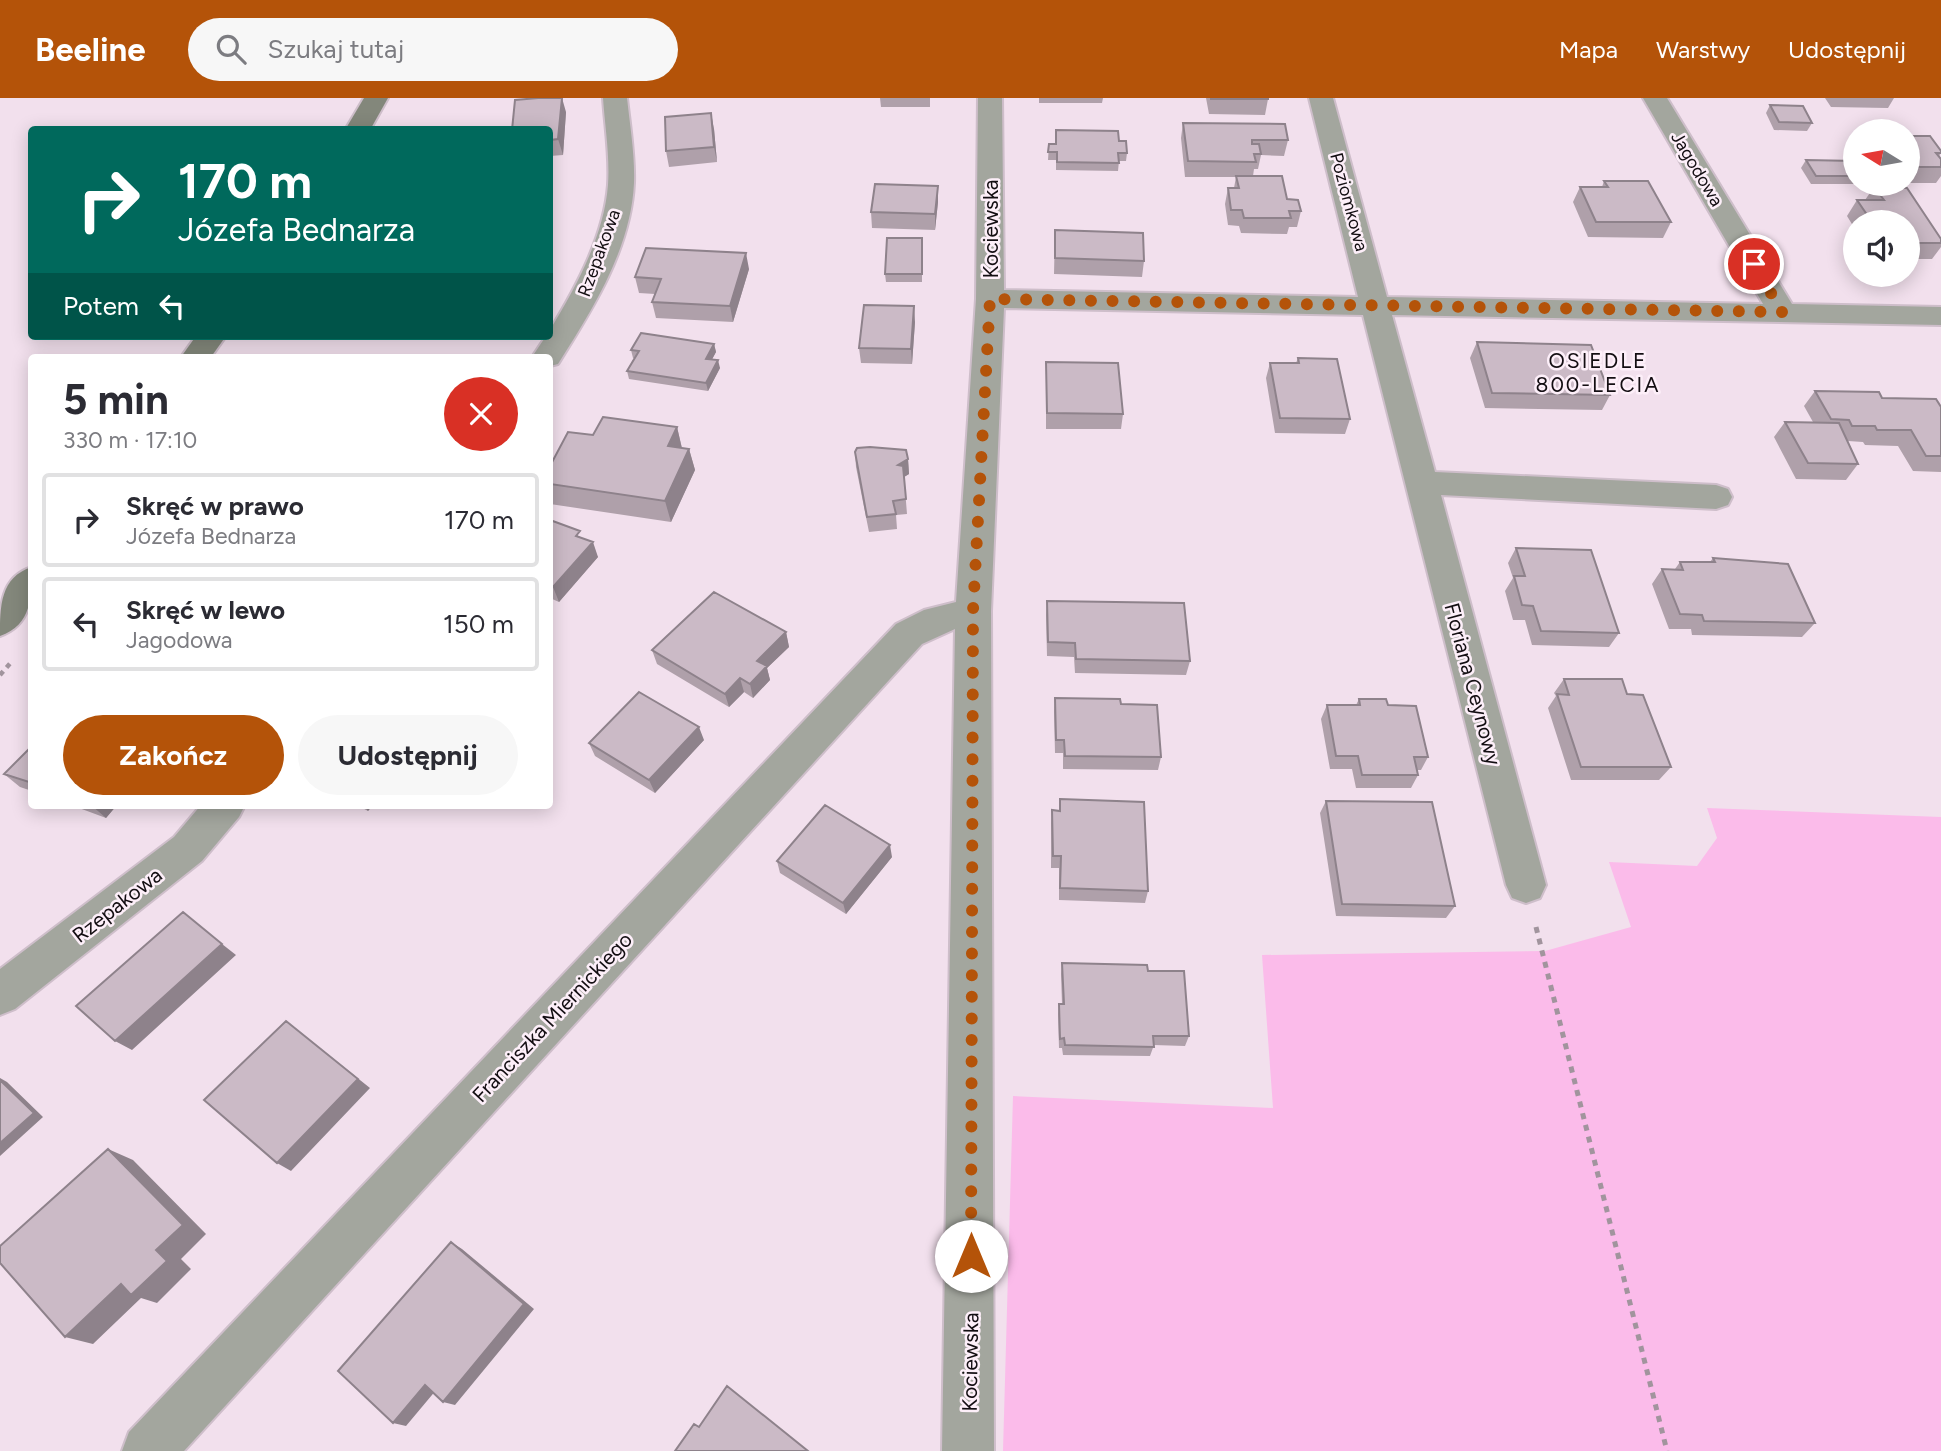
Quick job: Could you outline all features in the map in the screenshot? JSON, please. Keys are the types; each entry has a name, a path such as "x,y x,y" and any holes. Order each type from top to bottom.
{"main road":[{"path":"359,126 376,98"},
{"path":"198,354 209,340"},
{"path":"0,622 28,585"}],"street":[{"name":"Rzepakowa","path":"549,354 575,315 603,252 620,195 615,98"},
{"name":"Kociewska","path":"968,1451 973,611 990,299 990,98"},
{"name":"Poziomkowa","path":"1321,98 1376,305"},
{"name":"Jagodowa","path":"1655,98 1782,312"},
{"path":"990,299 1941,316"},
{"name":"Floriana Ceynowy","path":"1376,305 1526,885"},
{"path":"1420,482 1716,497"},
{"name":"Franciszka Miernickiego","path":"148,1451 908,634 936,620 973,611"},
{"name":"Rzepakowa","path":"0,995 188,849 222,809"}],"path":[{"path":"1526,885 1667,1451"}],"shaded area":[{"path":"1707,808 1941,817 1941,1451 1003,1451 1013,1096 1273,1108 1262,955 1545,951 1631,927 1609,862 1697,866 1717,838"}],"building":[{"path":"562,98 558,139 553,140 553,126 512,126 515,100"},
{"path":"1268,98 1268,99 1211,99"},
{"path":"1770,105 1803,106 1812,123 1779,122"},
{"path":"711,113 714,147 666,151 665,117"},
{"path":"1183,123 1285,124 1288,140 1252,140 1252,144 1259,144 1261,154 1254,154 1256,162 1188,161"},
{"path":"1056,130 1118,131 1119,141 1126,141 1127,153 1118,153 1119,163 1057,162 1057,152 1048,152 1049,144 1056,144"},
{"path":"1920,136 1930,136 1941,151 1936,153 1941,159 1941,167 1920,167"},
{"path":"1806,160 1843,161 1843,176 1816,176"},
{"path":"1236,176 1282,176 1287,199 1298,200 1301,211 1289,211 1291,218 1244,218 1242,210 1231,210 1228,188 1239,188"},
{"path":"1604,181 1648,181 1671,222 1596,222 1580,187 1608,187"},
{"path":"875,184 938,186 935,214 871,212"},
{"path":"1881,196 1912,196 1941,243 1920,243 1920,210 1864,210 1857,200 1884,200"},
{"path":"1055,230 1143,233 1144,261 1055,258"},
{"path":"887,238 922,238 922,274 885,274"},
{"path":"646,248 746,253 730,306 652,302 661,279 635,277"},
{"path":"864,305 914,306 911,349 859,348"},
{"path":"641,333 714,344 706,359 718,360 706,383 627,371 639,351 631,350"},
{"path":"1477,342 1591,345 1610,395 1492,393"},
{"path":"1298,358 1337,359 1350,419 1280,418 1270,363 1299,363"},
{"path":"1046,362 1118,363 1123,414 1047,413"},
{"path":"1815,391 1879,392 1882,398 1936,399 1941,407 1941,456 1926,456 1911,430 1877,430 1875,426 1852,426 1849,420 1831,419"},
{"path":"603,417 677,427 668,446 689,449 665,501 553,484 553,460 568,432 593,435"},
{"path":"1785,422 1839,423 1858,464 1808,463"},
{"path":"857,448 906,450 908,459 898,465 903,466 906,499 893,501 896,514 867,517 855,452"},
{"path":"553,521 580,531 576,536 593,542 553,587"},
{"path":"1516,548 1591,550 1619,633 1541,631 1533,606 1522,605 1514,576 1525,576"},
{"path":"1713,558 1788,564 1815,623 1704,621 1702,615 1680,614 1662,569 1683,570 1680,562 1715,562"},
{"path":"714,592 786,632 757,661 767,666 750,684 740,678 725,694 652,650"},
{"path":"1047,601 1184,603 1190,661 1076,659 1075,643 1048,642"},
{"path":"1564,679 1622,679 1627,694 1643,695 1671,767 1581,767 1557,694 1569,695"},
{"path":"639,692 699,727 649,780 589,743"},
{"path":"1055,698 1120,699 1121,704 1157,705 1161,757 1065,756 1064,740 1056,740"},
{"path":"1359,699 1386,699 1388,705 1416,706 1428,757 1414,757 1418,775 1362,775 1358,756 1336,756 1327,705 1360,705"},
{"path":"28,750 28,782 4,774"},
{"path":"1060,799 1144,802 1148,891 1060,888 1061,856 1053,856 1052,810 1060,811"},
{"path":"1326,801 1432,802 1455,906 1342,904"},
{"path":"825,805 890,845 843,903 777,861"},
{"path":"183,912 222,944 115,1041 76,1006"},
{"path":"1062,963 1147,965 1148,971 1184,971 1189,1036 1153,1036 1154,1047 1065,1045 1064,1038 1060,1039 1059,1004 1064,1004"},
{"path":"286,1021 358,1079 277,1163 204,1100"},
{"path":"0,1080 34,1113 0,1143"},
{"path":"108,1149 183,1225 156,1250 167,1261 131,1295 121,1284 65,1337 0,1263 0,1246"},
{"path":"451,1242 524,1304 443,1402 425,1385 393,1423 338,1371"},
{"path":"727,1386 808,1451 675,1451 694,1424 699,1427"}],"district":[{"name":"OSIEDLE 800-LECIA","path":"1598,372"}],"route":[{"path":"971,1256 973,611 990,299 1782,312 1754,264"}]}
